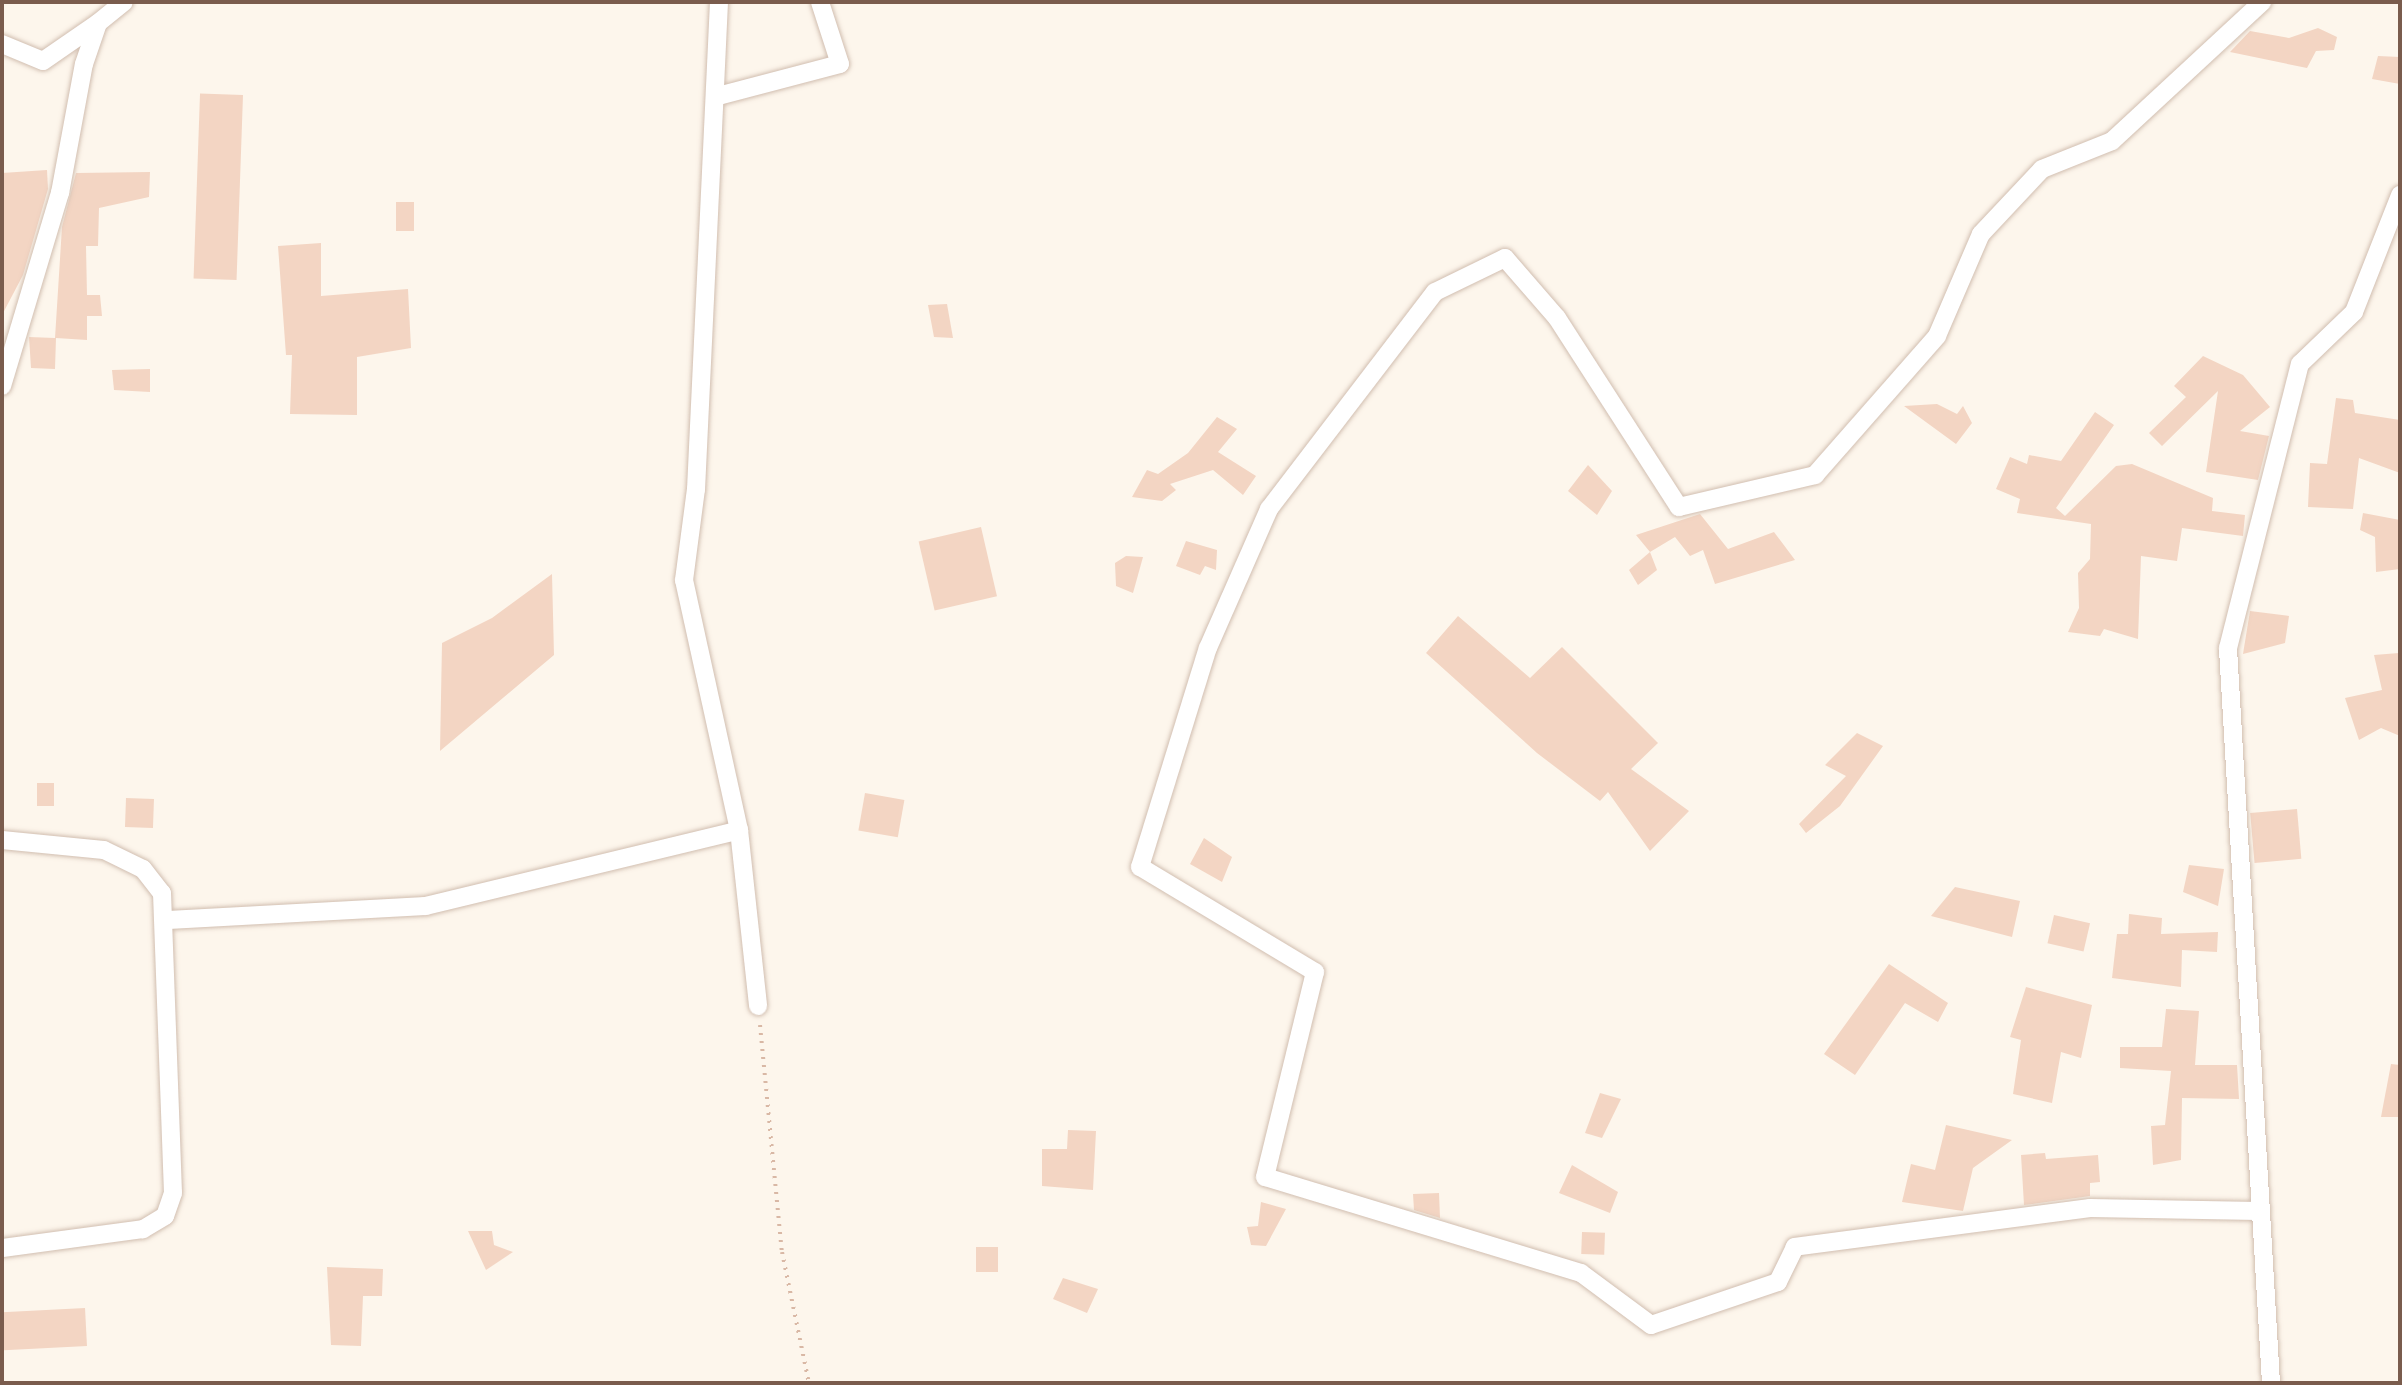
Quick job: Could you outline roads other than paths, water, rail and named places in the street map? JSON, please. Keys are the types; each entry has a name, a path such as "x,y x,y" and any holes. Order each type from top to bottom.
{"street":[{"path":"2,44 43,61 124,2"},
{"path":"719,2 718,96 684,580 739,830 758,1006"},
{"path":"718,96 840,64 820,2"},
{"path":"2258,1211 2090,1208 1795,1247 1778,1282 1651,1325 1581,1273 1265,1177 1315,972 1140,867 1208,648 1269,509 1435,292 1505,258 1557,318 1679,507 1815,475 1937,336 1981,234 2042,169 2112,141 2262,2"},
{"path":"2,386 60,193 98,23"},
{"path":"2271,1383 2258,1211 2228,648 2300,364 2354,312 2400,195"},
{"path":"168,920 426,906 739,830"},
{"path":"2,840 104,850 130,862 162,893 168,920 173,1193 165,1216 143,1229 2,1248"}]}
